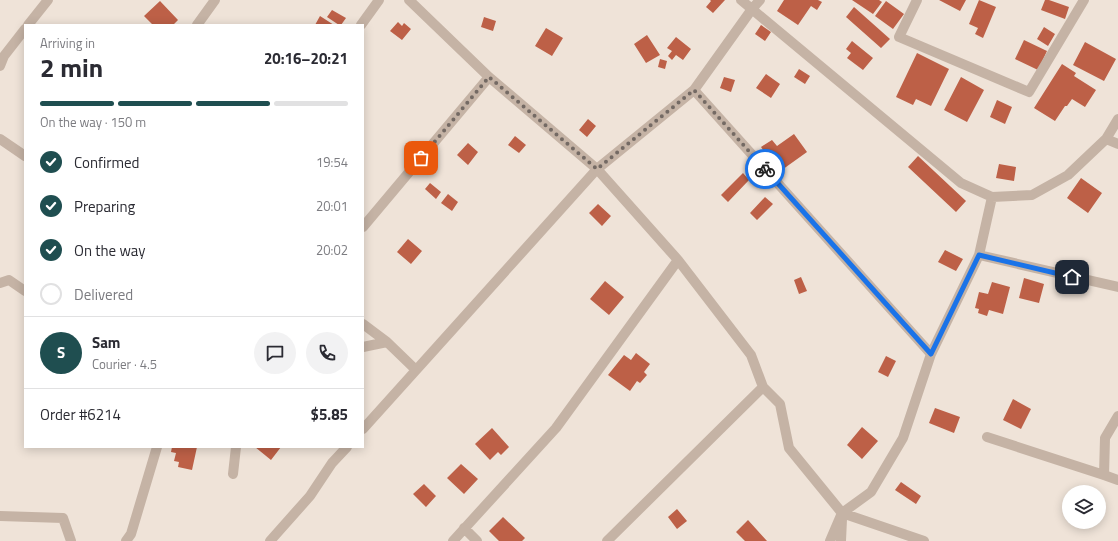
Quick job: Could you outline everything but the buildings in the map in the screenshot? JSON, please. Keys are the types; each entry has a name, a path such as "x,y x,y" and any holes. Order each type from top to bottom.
{"street":[{"path":"29,24 48,0"},
{"path":"198,24 215,0"},
{"path":"362,24 379,0"},
{"path":"409,0 489,77 597,169 678,260 751,355 763,387 780,404 789,448 842,513 924,541"},
{"path":"741,0 961,183 992,197 1032,195 1068,175 1106,139 1118,119"},
{"path":"364,428 597,169 694,90 760,0"},
{"path":"917,0 899,37 1029,92 1084,0"},
{"path":"0,66 4,56 24,31"},
{"path":"364,226 489,77"},
{"path":"694,90 931,354"},
{"path":"0,139 24,155"},
{"path":"1106,139 1118,144"},
{"path":"830,541 842,513 871,492 903,438 931,354 979,255 992,197"},
{"path":"979,255 1118,287"},
{"path":"453,541 556,428 678,260"},
{"path":"0,283 9,280 24,290"},
{"path":"364,325 387,342 416,370"},
{"path":"364,347 387,342"},
{"path":"607,541 763,387"},
{"path":"1104,475 1105,438 1118,416"},
{"path":"986,437 1118,480"},
{"path":"126,541 131,534 157,448"},
{"path":"233,474 236,448"},
{"path":"270,541 310,496 332,463 345,448"},
{"path":"841,541 842,513"},
{"path":"0,516 63,518 71,541"},
{"path":"464,528 477,541"}],"way so far":[{"path":"421,158 489,77 597,169 694,90 765,169"}],"route":[{"path":"765,169 931,354 979,255 1072,277"}]}
